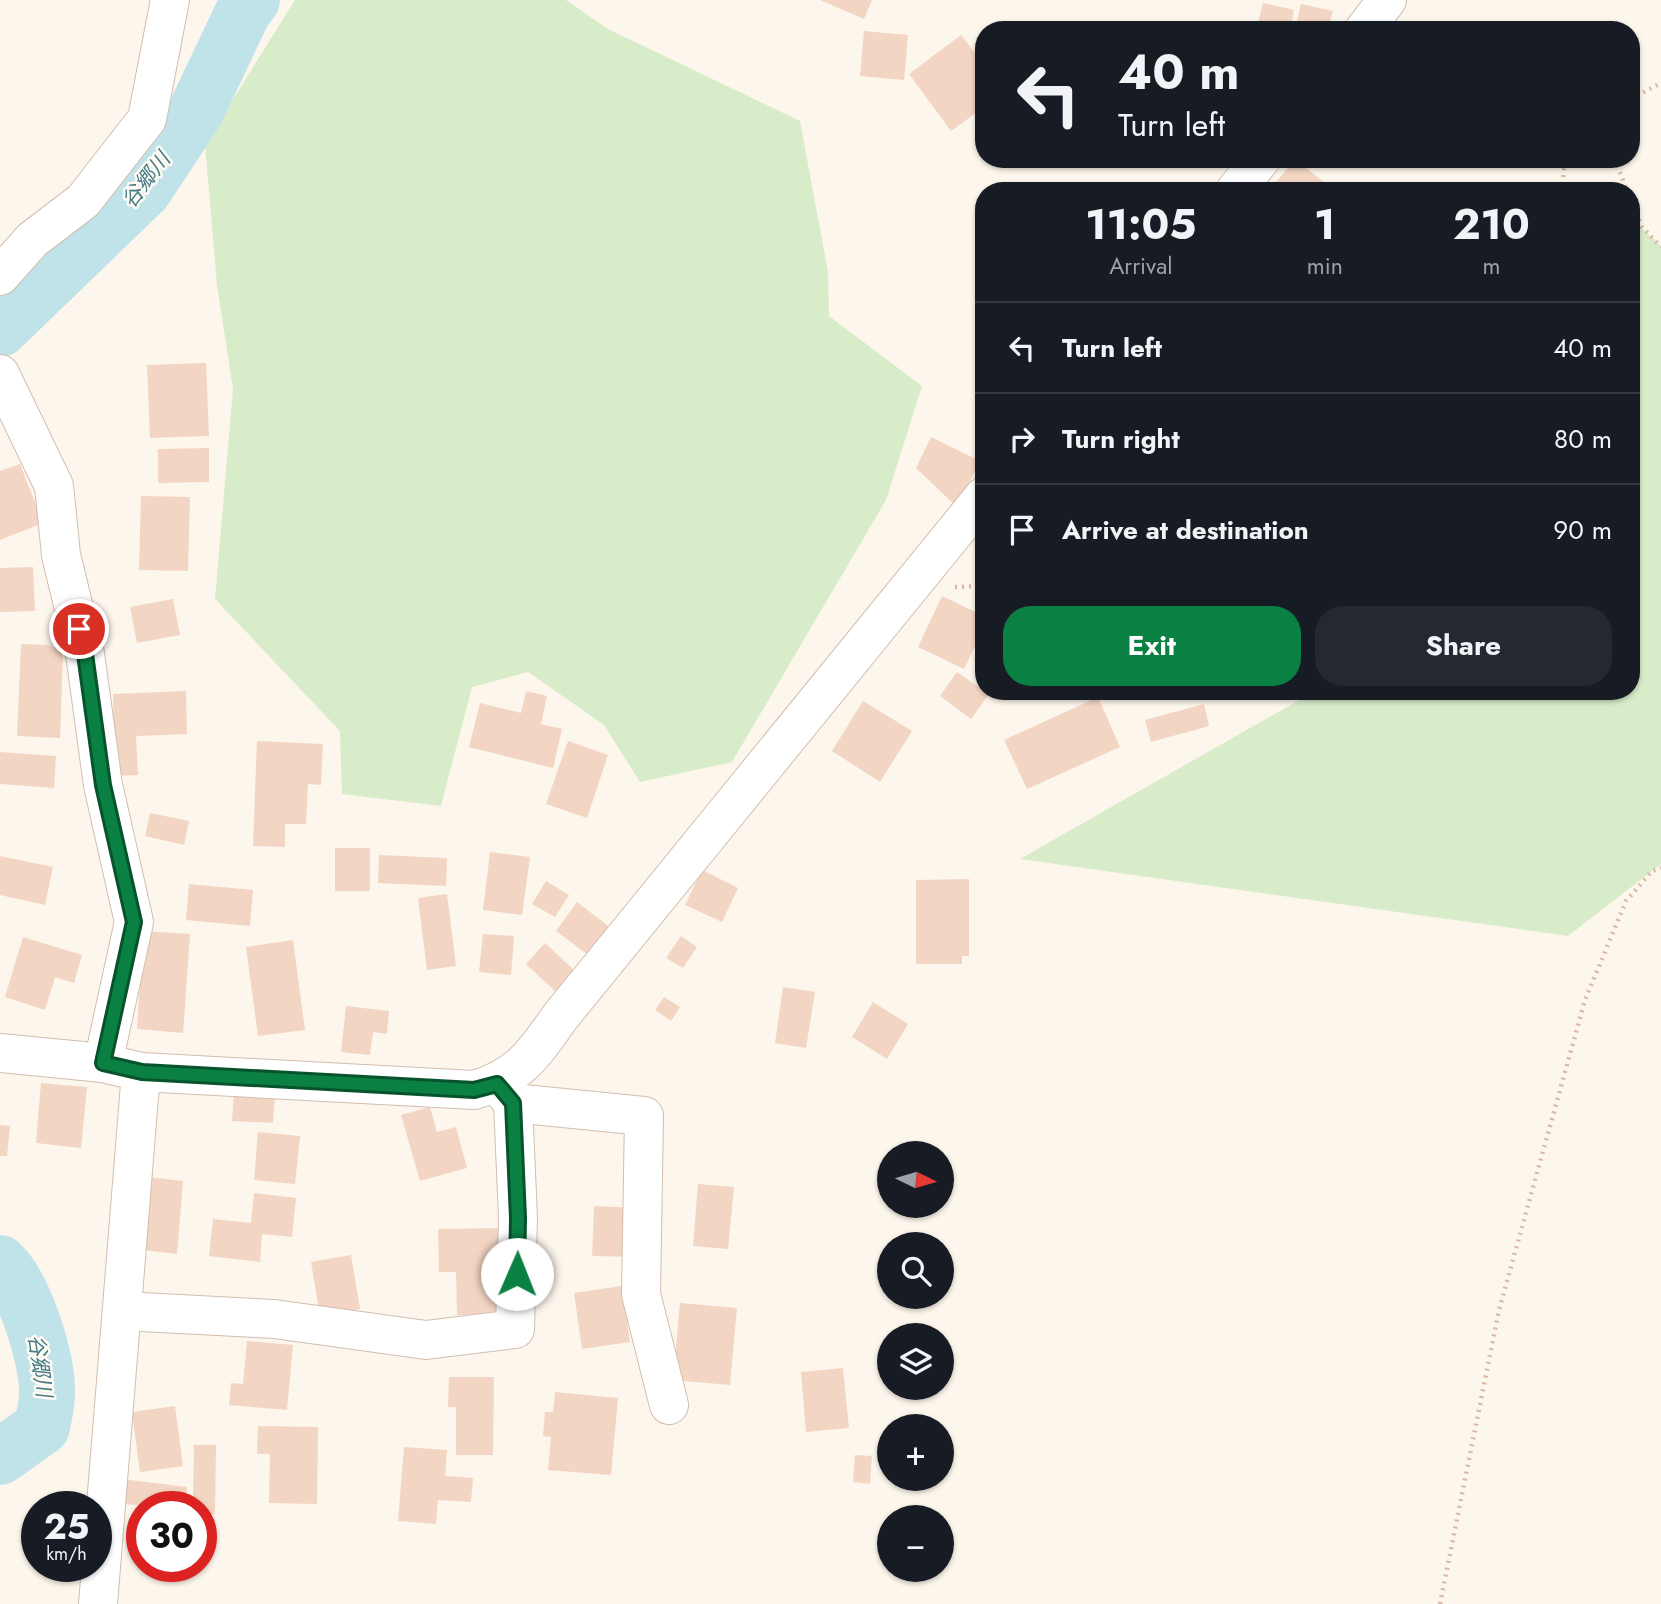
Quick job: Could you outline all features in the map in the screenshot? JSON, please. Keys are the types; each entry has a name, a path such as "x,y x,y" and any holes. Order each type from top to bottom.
{"street":[{"path":"0,276 32,240 83,201 147,119 170,0"},
{"path":"1371,21 1387,0"},
{"path":"1242,182 1254,168"},
{"path":"0,374 54,486 61,555 85,654 103,785 134,922 103,1063"},
{"path":"122,1311 274,1319 426,1340 515,1329 518,1218 505,1093 560,1017 975,507"},
{"path":"0,1053 103,1063 142,1072 505,1093 644,1116 641,1294 670,1405"},
{"path":"99,1604 142,1072"}],"path":[{"path":"1640,94 1661,83"},
{"path":"1640,222 1661,247"},
{"path":"1440,1604 1499,1310 1585,1000 1626,901 1652,870 1661,868"}],"green space":[{"path":"295,0 566,0 608,29 800,121 828,272 829,316 922,386 886,500 732,762 640,782 604,725 528,672 472,687 441,806 342,794 340,731 215,599 233,389 217,285 205,144"},
{"path":"1640,226 1661,246 1661,864 1568,936 1020,859 1299,700 1640,700"}],"building":[{"path":"820,0 872,0 864,19"},
{"path":"1263,3 1294,10 1292,21 1258,21"},
{"path":"1301,4 1333,11 1330,21 1297,21"},
{"path":"864,31 908,35 904,80 860,76"},
{"path":"961,35 975,53 975,114 951,131 909,74"},
{"path":"1288,168 1306,168 1324,182 1276,182"},
{"path":"206,363 209,436 150,438 147,365"},
{"path":"931,437 975,459 975,471 957,507 916,468"},
{"path":"209,448 209,482 158,483 158,449"},
{"path":"20,464 43,523 0,540 0,471"},
{"path":"141,496 190,497 188,571 139,570"},
{"path":"33,567 35,611 0,612 0,568"},
{"path":"942,596 975,612 975,646 964,669 918,647"},
{"path":"173,599 180,635 137,643 130,607"},
{"path":"21,644 48,645 63,651 60,738 17,736"},
{"path":"957,672 975,684 975,700 985,700 971,719 940,696"},
{"path":"186,691 187,734 136,736 138,775 115,776 113,694"},
{"path":"526,691 547,696 541,724 562,729 553,768 469,747 480,703 521,713"},
{"path":"1091,700 1099,700 1120,747 1027,789 1004,740"},
{"path":"863,701 912,731 880,782 832,751"},
{"path":"1204,704 1209,726 1151,742 1145,720"},
{"path":"257,741 323,744 321,785 308,784 306,824 285,824 285,847 253,846"},
{"path":"568,741 608,755 587,818 546,804"},
{"path":"0,752 56,756 54,788 0,784"},
{"path":"150,813 189,821 184,845 145,836"},
{"path":"335,848 370,848 370,891 335,891"},
{"path":"490,852 530,857 522,915 483,910"},
{"path":"379,855 447,858 446,886 378,883"},
{"path":"0,856 53,867 45,905 0,895"},
{"path":"702,870 738,888 722,922 685,905"},
{"path":"969,879 969,956 962,956 962,964 916,964 916,880"},
{"path":"546,881 569,895 555,917 532,904"},
{"path":"189,884 253,890 250,926 186,920"},
{"path":"447,894 456,966 427,970 418,898"},
{"path":"577,902 616,932 595,960 556,931"},
{"path":"143,931 190,934 183,1033 137,1029"},
{"path":"483,934 514,936 511,975 479,972"},
{"path":"681,936 697,947 683,968 666,958"},
{"path":"23,937 82,955 74,983 55,977 45,1010 5,997"},
{"path":"293,940 305,1030 258,1036 246,947"},
{"path":"545,943 577,973 558,994 526,964"},
{"path":"783,987 815,992 806,1048 775,1043"},
{"path":"664,997 680,1007 671,1021 655,1010"},
{"path":"873,1002 908,1024 887,1059 852,1037"},
{"path":"346,1006 389,1011 387,1034 373,1032 370,1055 341,1052"},
{"path":"41,1083 87,1087 81,1148 36,1143"},
{"path":"234,1093 275,1096 273,1123 232,1121"},
{"path":"430,1107 437,1132 456,1127 467,1168 420,1181 401,1115"},
{"path":"0,1125 10,1126 7,1156 0,1156"},
{"path":"258,1132 300,1136 295,1184 254,1180"},
{"path":"149,1177 183,1181 177,1254 142,1250"},
{"path":"698,1184 734,1187 728,1249 693,1246"},
{"path":"254,1193 296,1198 292,1237 262,1234 260,1262 209,1256 213,1219 251,1223"},
{"path":"594,1206 636,1208 635,1257 592,1256"},
{"path":"506,1228 508,1313 457,1315 456,1272 439,1272 438,1229"},
{"path":"351,1255 360,1309 320,1316 311,1262"},
{"path":"622,1286 630,1342 582,1349 574,1293"},
{"path":"680,1303 737,1308 730,1385 673,1380"},
{"path":"247,1341 293,1345 287,1410 229,1405 231,1383 243,1384"},
{"path":"843,1368 849,1428 806,1432 801,1372"},
{"path":"449,1377 494,1377 493,1455 456,1455 456,1407 448,1407"},
{"path":"555,1392 618,1398 611,1475 548,1470 551,1437 543,1436 545,1412 553,1412"},
{"path":"175,1406 183,1466 140,1472 132,1412"},
{"path":"258,1426 318,1427 317,1504 269,1503 270,1454 257,1454"},
{"path":"194,1445 216,1445 215,1491 193,1491"},
{"path":"404,1447 447,1450 445,1476 473,1478 471,1502 438,1500 436,1524 398,1521"},
{"path":"855,1455 872,1456 870,1484 853,1482"},
{"path":"121,1479 187,1487 187,1491 126,1491 126,1504 118,1504"}],"waterway":[{"name":"谷郷川","path":"0,329 144,190 196,111 243,12 252,0"},
{"name":"谷郷川","path":"0,1263 18,1288 33,1324 44,1362 47,1394 42,1427 0,1457"}],"route":[{"path":"79,629 85,654 103,785 134,922 103,1063 142,1072 474,1090 497,1084 513,1103 518,1218 517,1274"}]}
